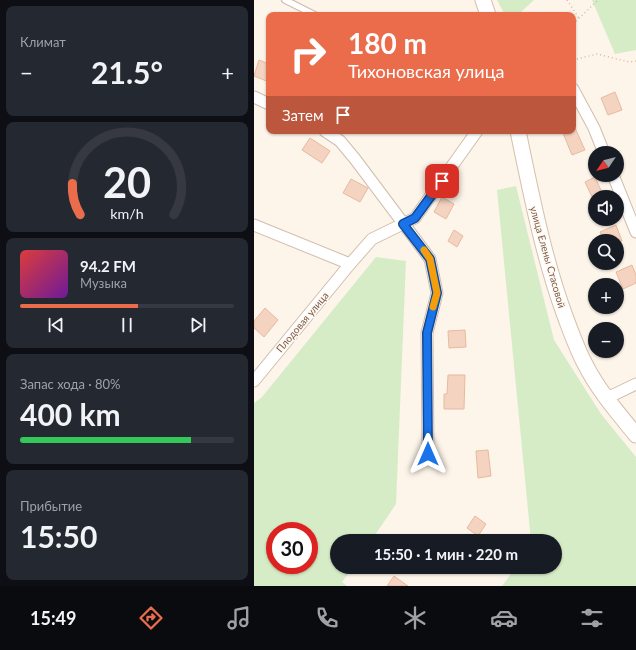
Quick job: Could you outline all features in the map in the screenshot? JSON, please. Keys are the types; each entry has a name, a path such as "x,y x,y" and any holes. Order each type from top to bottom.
{"main road":[{"path":"482,0 487,12"},
{"name":"улица Елены Стасовой","path":"519,134 534,208 556,290 575,342 585,365 607,398 636,435"}],"street":[{"path":"576,95 594,128 601,146"},
{"path":"254,97 266,103"},
{"path":"330,134 340,141 356,159 430,259 437,293 427,333 428,454"},
{"name":"Плодовая улица","path":"254,381 372,239 415,218 475,134"},
{"path":"616,182 636,232"},
{"path":"254,225 350,264"},
{"path":"607,398 636,384"}],"lane":[{"path":"285,0 309,12"}],"path":[{"path":"567,0 575,12"},
{"path":"576,21 598,0"},
{"path":"576,14 579,18"},
{"path":"576,59 598,54 629,62 636,61"}],"green space":[{"path":"497,0 534,0 521,12 503,12"},
{"path":"592,0 636,0 636,50 615,54"},
{"path":"516,186 554,340 601,414 636,457 636,586 502,586 511,574 562,574 562,534 530,534 497,190"},
{"path":"376,257 406,261 396,504 376,534 330,534 330,574 348,574 342,582 347,586 254,586 254,403 262,397"}],"building":[{"path":"259,60 266,63 266,81 254,76"},
{"path":"615,92 622,110 608,115 601,98"},
{"path":"576,130 585,150 572,155 563,134 576,134"},
{"path":"310,138 330,151 322,163 302,150"},
{"path":"351,179 368,188 360,202 343,193"},
{"path":"588,180 588,182 597,182 601,190 589,190 585,182"},
{"path":"442,197 454,204 446,219 434,212"},
{"path":"616,226 619,234 601,234 600,232"},
{"path":"454,230 463,236 457,247 448,241"},
{"path":"632,265 636,275 636,283 624,289 624,278 618,278 616,272 624,270 624,268"},
{"path":"265,308 278,320 264,337 254,328 254,321"},
{"path":"465,330 466,347 449,348 448,331"},
{"path":"448,375 465,375 464,409 444,409 444,394 447,394"},
{"path":"488,450 491,476 478,478 476,451"},
{"path":"475,516 486,524 479,534 475,534 467,528"},
{"path":"394,576 408,586 387,586"}],"slow traffic":[{"path":"424,250 430,259 437,293 433,307"}],"route":[{"path":"428,454 427,333 437,293 430,259 403,224 415,218 442,181"}]}
